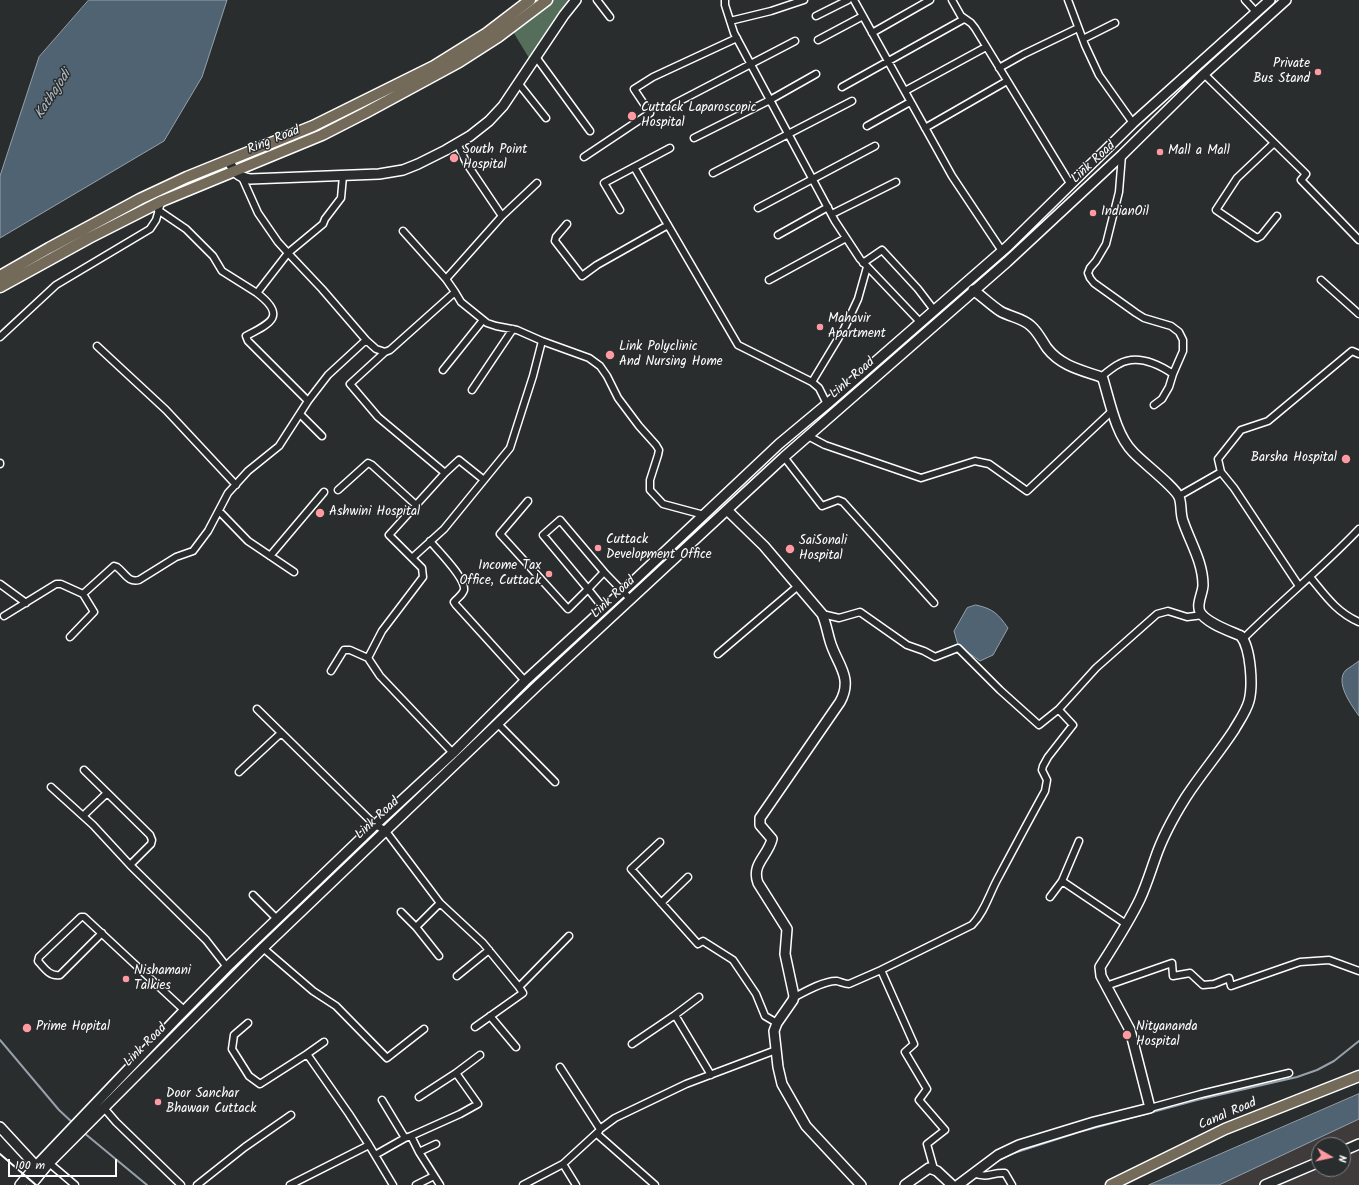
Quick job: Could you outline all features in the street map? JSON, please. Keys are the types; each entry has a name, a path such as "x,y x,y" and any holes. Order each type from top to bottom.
{"main road":[{"name":"Ring Road","path":"0,276 140,199 187,177 313,126 434,66 487,33 530,0"},
{"name":"Ring Road","path":"0,287 90,238 160,205 322,135 459,62 498,36 547,0"},
{"path":"229,161 237,173 244,178 250,179 379,174 403,170 418,164 470,136 489,121 503,106 564,15 576,0"},
{"name":"Link Road","path":"31,1185 73,1133 184,1010 525,681 604,609 779,444 824,407 1002,251 1133,123 1270,0"},
{"name":"Link Road","path":"88,1117 104,1108 263,948 538,685 808,436 973,290 1007,262 1122,155 1204,74 1286,0"},
{"path":"958,1185 998,1155 1029,1140 1150,1108 1130,1030 1106,986 1100,972 1100,967 1139,900 1151,873 1159,847 1186,797 1221,751 1243,716 1249,702 1252,688 1243,639 1241,636 1206,619 1200,611 1199,606 1203,586 1201,573 1196,554 1182,519 1179,496 1132,451 1117,425 1103,379 1070,367 1058,360 1031,326 1026,322 1002,312 973,290"},
{"path":"824,407 827,419"},
{"path":"727,510 764,546 822,614 825,620 829,640 844,672 845,681 843,696 759,822 772,839 770,847 758,865 756,876 758,884 787,929 785,954 793,998 777,1023 774,1031 778,1067 782,1084 806,1126 860,1185"},
{"name":"Canal Road","path":"1111,1185 1225,1128 1359,1076"},
{"path":"0,1126 36,1166"},
{"name":"Link Road","path":"20,1185 36,1166 73,1133"},
{"path":"1265,1185 1311,1165"},
{"path":"905,1185 930,1168 934,1169 952,1185"}],"street":[{"path":"597,0 610,17"},
{"path":"725,0 730,21 737,38 846,238 865,265 921,323"},
{"path":"730,21 771,11 804,0"},
{"path":"816,16 848,0"},
{"path":"854,0 952,176 1002,251"},
{"path":"872,32 930,0"},
{"path":"952,0 961,16 971,23 1071,185"},
{"path":"1068,0 1082,39 1099,75 1133,123"},
{"path":"1244,0 1256,12"},
{"path":"818,40 863,16"},
{"path":"842,87 964,19"},
{"path":"1082,39 1115,23"},
{"path":"999,68 1078,28"},
{"path":"584,157 650,113 634,89 653,77 737,38"},
{"path":"674,104 795,41"},
{"path":"905,91 986,47"},
{"path":"536,57 590,131"},
{"path":"694,138 770,100 816,74"},
{"path":"1204,74 1306,174 1301,180 1359,240"},
{"path":"925,128 1007,81"},
{"path":"518,84 546,118"},
{"path":"712,173 852,101"},
{"path":"867,126 910,102"},
{"path":"457,143 467,164 502,216"},
{"path":"1274,143 1237,178 1216,210 1258,238 1277,216"},
{"path":"758,208 812,178 875,146"},
{"path":"620,210 604,183 670,148"},
{"path":"1122,155 1119,192 1106,244 1088,273 1094,283 1136,313 1144,318 1171,326 1179,332 1184,340 1183,351 1169,387 1162,399 1154,405"},
{"path":"634,167 738,345 812,382 819,388 824,407"},
{"path":"237,173 258,213 278,242 322,289 366,340 376,349 384,352"},
{"path":"257,293 288,253 323,224 325,219 341,198 342,176"},
{"path":"832,214 896,182"},
{"path":"446,279 502,216 537,184"},
{"path":"0,337 56,285 150,229 156,220 160,205 213,256 222,271 257,293 271,306 274,314 270,322 246,336 248,340 308,401"},
{"path":"778,235 828,207"},
{"path":"567,224 556,237 555,241 582,276 597,265 668,225"},
{"path":"403,231 446,279 462,302 483,320 496,326 514,329 589,358 600,366 618,398 639,426 656,445 658,455 650,480 650,490 663,504 704,515"},
{"path":"769,280 846,238"},
{"path":"812,382 844,329 858,299 865,265 882,250 918,289 934,310"},
{"path":"1321,280 1359,314"},
{"path":"446,473 378,417 350,384 384,352 395,347 455,292"},
{"path":"443,370 483,320"},
{"path":"472,390 514,329"},
{"path":"83,594 114,566 117,566 129,580 134,581 139,580 176,557 193,551 208,531 228,493 248,471 278,446 308,401 328,375 366,340"},
{"path":"412,558 444,529 510,448 533,376 542,341"},
{"path":"98,346 166,410 236,485"},
{"path":"1300,586 1234,488 1221,472 1218,459 1242,430 1268,421 1352,351 1359,354"},
{"path":"1101,377 1119,364 1129,360 1150,362 1173,374"},
{"path":"808,436 825,445 921,478 975,461 989,464 1027,490 1112,411"},
{"path":"300,414 322,436"},
{"path":"784,458 822,506 838,500 843,502 934,603"},
{"path":"368,658 382,631 423,577 422,568 389,535 459,460 484,480"},
{"path":"338,490 368,463 416,505"},
{"path":"1179,496 1221,472"},
{"path":"270,556 324,492"},
{"path":"528,501 500,534 568,609 604,572"},
{"path":"218,511 248,541 294,572"},
{"path":"604,609 543,535 560,520 604,572 631,600"},
{"path":"1243,639 1359,529"},
{"path":"430,542 459,576 463,584 464,590 461,595 456,598 454,602 456,605 525,681"},
{"path":"1310,577 1334,605 1347,616 1359,622"},
{"path":"0,584 26,603"},
{"path":"4,616 56,584 60,584 83,594 94,612 70,637"},
{"path":"718,654 798,586"},
{"path":"822,614 839,618 860,612 907,646 924,651 935,657 958,648 1000,690 1039,725 1059,709 1096,668 1157,614 1168,611 1187,617 1203,615"},
{"path":"331,671 340,654 344,650 350,650 368,658 380,676 452,753"},
{"path":"257,709 375,825 385,830 440,903 483,943 519,987 523,993 474,1027"},
{"path":"793,998 816,986 837,981 849,984 972,925 978,920 997,881 1046,791 1047,780 1042,770 1043,766 1048,757 1073,725 1059,709"},
{"path":"498,724 555,782"},
{"path":"240,772 281,733"},
{"path":"84,770 150,835 152,840 151,844 130,865"},
{"path":"51,787 83,816 206,940 227,967"},
{"path":"83,816 107,793"},
{"path":"1050,897 1062,881 1079,841"},
{"path":"660,842 631,869 698,944 703,941 733,960 756,994 764,1016 777,1023"},
{"path":"661,903 688,877"},
{"path":"1062,881 1126,924"},
{"path":"253,895 277,919"},
{"path":"416,928 440,903"},
{"path":"401,912 439,956"},
{"path":"102,933 60,975 54,976 50,974 38,961 39,957 81,917 85,917 184,1010"},
{"path":"519,987 568,936"},
{"path":"263,948 313,991 336,1006 387,1058 424,1029"},
{"path":"457,976 489,950"},
{"path":"1106,986 1172,963 1173,976 1190,974 1203,985 1214,984 1229,978 1231,986 1300,962 1329,960 1359,971"},
{"path":"880,970 914,1044 905,1052 926,1089 919,1100 945,1130 927,1144 934,1169"},
{"path":"632,1044 699,998"},
{"path":"675,1015 711,1075"},
{"path":"490,1016 516,1047"},
{"path":"248,1023 234,1035 232,1049 249,1076 260,1084 324,1042"},
{"path":"522,1185 563,1164 598,1132 616,1118 686,1084 776,1050"},
{"path":"307,1054 349,1114 393,1185"},
{"path":"419,1097 456,1073 480,1055"},
{"path":"560,1067 598,1132 655,1185"},
{"path":"375,1155 408,1137 460,1114 478,1104 456,1073"},
{"path":"1150,1108 1289,1073"},
{"path":"382,1100 419,1152 440,1185"},
{"path":"104,1108 116,1122 181,1185"},
{"path":"197,1185 245,1147 291,1115"},
{"path":"419,1152 436,1144"},
{"path":"290,1185 369,1145"},
{"path":"49,1163 75,1185"},
{"path":"563,1164 576,1185"},
{"path":"973,1173 981,1176 1005,1173 1012,1185"},
{"path":"416,1185 434,1176"}],"shaded area":[{"path":"1359,1119 1359,1185 1219,1185 1311,1142 1311,1177 1351,1177 1351,1137 1321,1137"}],"green space":[{"path":"552,0 572,0 556,19 529,58 512,30"}],"water":[{"name":"Kathajodi","path":"89,0 227,0 202,77 164,141 0,238 0,176 39,57"},
{"path":"976,605 991,610 1008,628 993,655 980,661 958,645 954,631 967,608"},
{"path":"1359,661 1359,716 1345,694 1342,681 1346,670"},
{"path":"1359,1094 1359,1119 1321,1137 1311,1137 1311,1142 1219,1185 1149,1185"}],"waterway":[{"path":"0,1040 59,1110 74,1124"},
{"path":"997,1161 1011,1154 1079,1132 1197,1100 1297,1077 1317,1070 1334,1061 1359,1041"},
{"path":"83,1132 147,1185"},
{"path":"967,1185 973,1179"}],"railway":[{"path":"0,1154 36,1185"}],"place":[{"name":"Private Bus Stand","path":"1318,72"},
{"name":"Cuttack Laparoscopic Hospital","path":"632,116"},
{"name":"Mall a Mall","path":"1160,152"},
{"name":"South Point Hospital","path":"454,158"},
{"name":"IndianOil","path":"1093,213"},
{"name":"Mahavir Apartment","path":"820,327"},
{"name":"Link Polyclinic And Nursing Home","path":"610,355"},
{"name":"Barsha Hospital","path":"1346,459"},
{"name":"Ashwini Hospital","path":"320,513"},
{"name":"Cuttack Development Office","path":"598,548"},
{"name":"SaiSonali Hospital","path":"790,549"},
{"name":"Income Tax Office, Cuttack","path":"549,574"},
{"name":"Nishamani Talkies","path":"126,979"},
{"name":"Prime Hopital","path":"27,1028"},
{"name":"Nityananda Hospital","path":"1127,1035"},
{"name":"Door Sanchar Bhawan Cuttack","path":"158,1102"}]}
